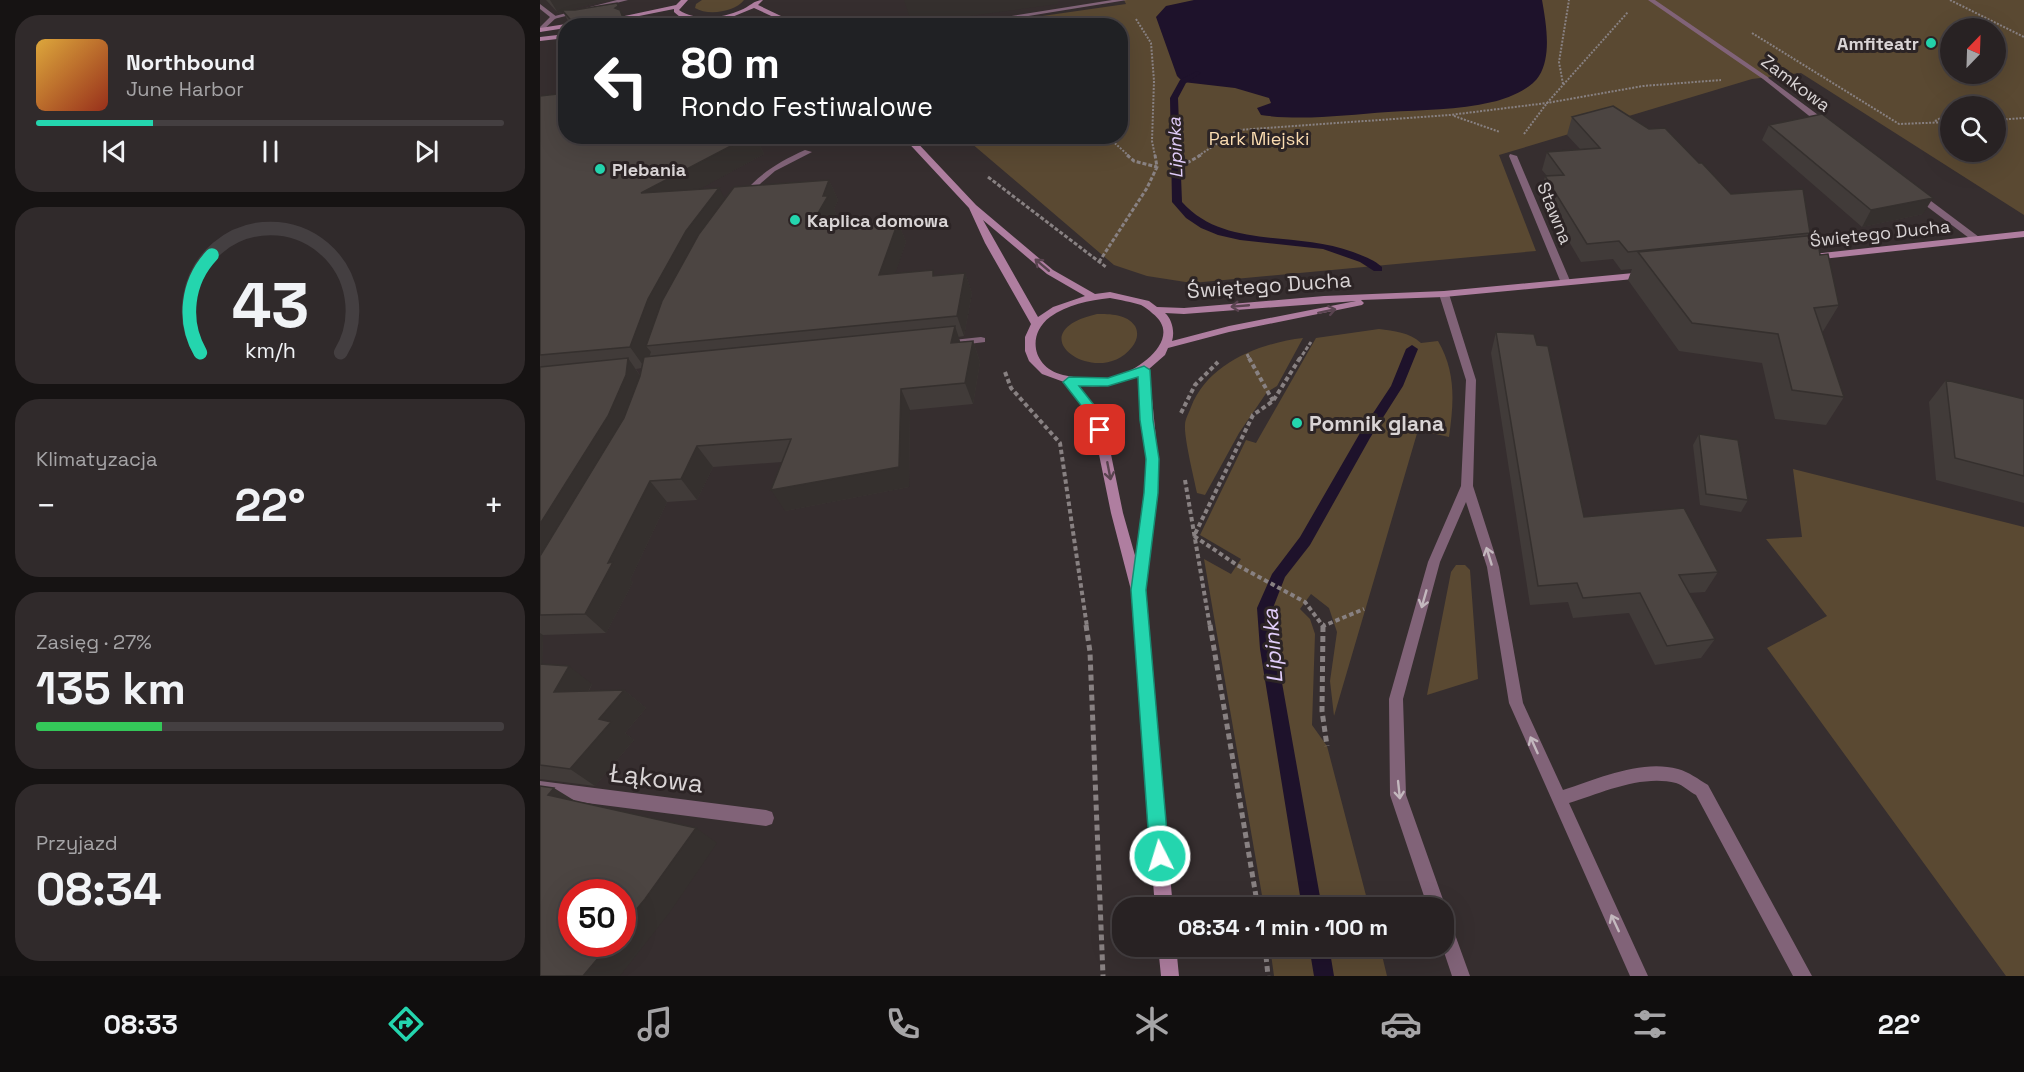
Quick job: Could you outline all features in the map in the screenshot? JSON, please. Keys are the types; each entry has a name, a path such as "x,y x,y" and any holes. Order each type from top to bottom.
{"main road":[{"path":"615,18 678,6 685,0"},
{"path":"724,17 755,6 760,0"},
{"path":"678,6 677,13 688,18 727,18"},
{"path":"755,6 781,18"},
{"path":"540,30 558,27"},
{"path":"541,40 558,37"},
{"path":"914,144 973,207 1050,272 1092,296"},
{"path":"973,207 990,243 1036,325"},
{"name":"Świętego Ducha","path":"1798,258 2024,234"},
{"name":"Świętego Ducha","path":"1158,310 1213,309 1324,299 1444,294 1657,273"},
{"path":"1092,296 1129,297 1145,302 1158,310 1169,326 1167,345 1154,362 1127,378 1108,382 1069,382 1050,375 1037,365 1030,352 1030,339 1036,325 1059,307 1092,296"},
{"name":"Świętego Ducha","path":"1167,345 1229,328 1319,313 1382,298"},
{"path":"1138,590 1151,493 1153,459 1147,420 1144,370"},
{"path":"1069,382 1093,412 1100,430 1117,513 1138,590 1163,897"},
{"path":"1168,957 1170,976"}],"street":[{"path":"540,30 554,17 625,0"},
{"path":"1004,18 1124,0"},
{"name":"Zamkowa","path":"1651,0 1763,76 1836,132"},
{"path":"540,6 554,17"},
{"path":"737,207 759,177 776,165 808,152"},
{"name":"Stawna","path":"1513,156 1566,283"},
{"path":"1907,187 1976,239"},
{"path":"1444,294 1471,380 1467,486 1493,567 1516,703 1639,976"},
{"path":"934,345 981,340"},
{"path":"1433,897 1398,795 1396,699 1434,562 1467,486"},
{"path":"1558,799 1616,782 1659,773 1680,777 1702,790 1803,976"},
{"name":"Łąkowa","path":"540,789 765,818"},
{"path":"1454,956 1461,976"}],"path":[{"path":"1563,84 1559,62 1569,0"},
{"path":"1950,0 2024,37"},
{"path":"1513,156 1519,141 1547,103 1631,9"},
{"path":"1099,262 1147,188 1157,167 1152,141 1154,81 1151,43 1136,19"},
{"path":"1750,32 1899,124 1940,122"},
{"path":"1187,163 1206,153 1220,138 1238,130 1450,115 1547,103 1643,86 1763,76"},
{"path":"1450,115 1482,125 1519,141"},
{"path":"1931,122 1940,118"},
{"path":"2006,119 2024,118"},
{"path":"1116,144 1134,161 1157,167"},
{"path":"983,173 1108,269"},
{"path":"1194,536 1253,415 1273,401 1311,341"},
{"path":"1243,348 1273,401"},
{"path":"1180,416 1195,386 1206,371 1226,358"},
{"path":"1004,362 1005,376 1011,388 1060,443 1064,463 1090,652 1103,976"},
{"path":"1185,479 1256,897"},
{"path":"1194,536 1237,565 1305,602 1323,626 1322,711 1327,746"},
{"path":"1323,626 1364,609"},
{"path":"1265,957 1268,976"}],"green space":[{"path":"702,0 744,0 728,10 707,12 695,8 696,4"},
{"name":"Park Miejski","path":"1124,0 2024,0 2024,215 1941,162 2006,162 2006,96 1940,96 1940,162 1801,73 1752,79 1499,155 1536,251 1192,283 1147,276 1114,265 972,144 1128,144 1128,18 1028,18 1126,4"},
{"path":"1097,314 1123,317 1135,326 1137,337 1134,345 1117,359 1101,363 1084,361 1071,354 1063,344 1063,333 1073,323"},
{"path":"1379,329 1406,334 1421,343 1438,341 1451,376 1452,412 1449,437 1418,430 1334,716 1330,681 1337,632 1329,608 1311,594 1300,609 1310,619 1315,634 1312,725 1327,746 1366,897 1262,897 1204,559 1231,574 1241,559 1200,535 1246,440 1256,443 1316,338"},
{"path":"1303,338 1277,386 1267,392 1239,433 1205,495 1197,493 1185,425 1186,418 1199,392 1210,378 1237,358 1253,350"},
{"path":"1793,469 2024,527 2024,976 2006,976 1767,648 1827,616 1766,539 1802,537"},
{"path":"1456,565 1465,565 1470,570 1478,679 1427,695 1451,572"},
{"path":"1271,957 1382,957 1387,976 1274,976"}],"shaded area":[{"path":"1194,0 1542,0 1547,39 1546,58 1539,76 1530,85 1498,101 1479,105 1324,117 1261,115 1257,108 1271,103 1269,98 1235,88 1183,82 1177,76 1156,17 1166,6"}],"building":[{"path":"617,3 618,6 615,8 620,10 623,18 569,18 562,10"},
{"path":"558,94 558,144 735,144 641,193 719,188 686,231 648,299 630,347 540,355 540,96"},
{"path":"1613,106 1649,129 1665,128 1731,194 1803,189 1810,233 1628,252 1619,241 1587,244 1545,176 1564,175 1547,152 1600,148 1572,117"},
{"path":"1822,114 1933,198 1871,210 1769,125"},
{"path":"829,180 823,196 828,196 810,227 898,222 879,275 933,270 933,276 965,273 957,316 646,346 662,301 699,234 734,187"},
{"path":"1817,235 1820,255 1828,254 1839,305 1814,308 1844,397 1792,390 1778,334 1692,323 1638,252"},
{"path":"955,326 951,343 973,341 965,383 901,389 899,467 771,490 791,439 697,446 681,479 650,481 608,563 613,562 585,614 540,615 540,556 624,418 640,376 644,357"},
{"path":"1496,332 1534,334 1537,345 1548,346 1584,517 1684,508 1718,572 1679,575 1715,639 1667,646 1640,593 1583,598 1577,583 1538,586"},
{"path":"628,358 626,375 608,416 540,524 540,367"},
{"path":"1946,380 2024,399 2024,476 1955,458"},
{"path":"1699,434 1738,440 1748,500 1706,494"},
{"path":"540,664 569,666 554,692 624,690 599,719 611,722 570,769 540,765"},
{"path":"540,786 554,788 548,795 696,828 636,910 636,879 558,879 558,957 599,957 583,976 540,976"}],"waterway":[{"name":"Lipinka","path":"1197,73 1183,82 1174,98 1177,202 1189,216 1221,233 1329,247 1373,264 1378,269"},
{"name":"Lipinka","path":"1310,897 1268,649 1265,608 1279,574 1305,541 1365,436 1397,386 1412,349"},
{"name":"Lipinka","path":"1321,957 1324,976"}],"place":[{"name":"Amfiteatr","path":"1931,43"},
{"name":"Plebania","path":"600,169"},
{"name":"Kaplica domowa","path":"795,220"},
{"name":"Pomnik glana","path":"1297,423"}],"route":[{"path":"1100,430 1093,412 1069,382 1088,384 1108,382 1127,378 1144,370 1147,420 1153,459 1151,493 1138,590 1160,856"}]}
